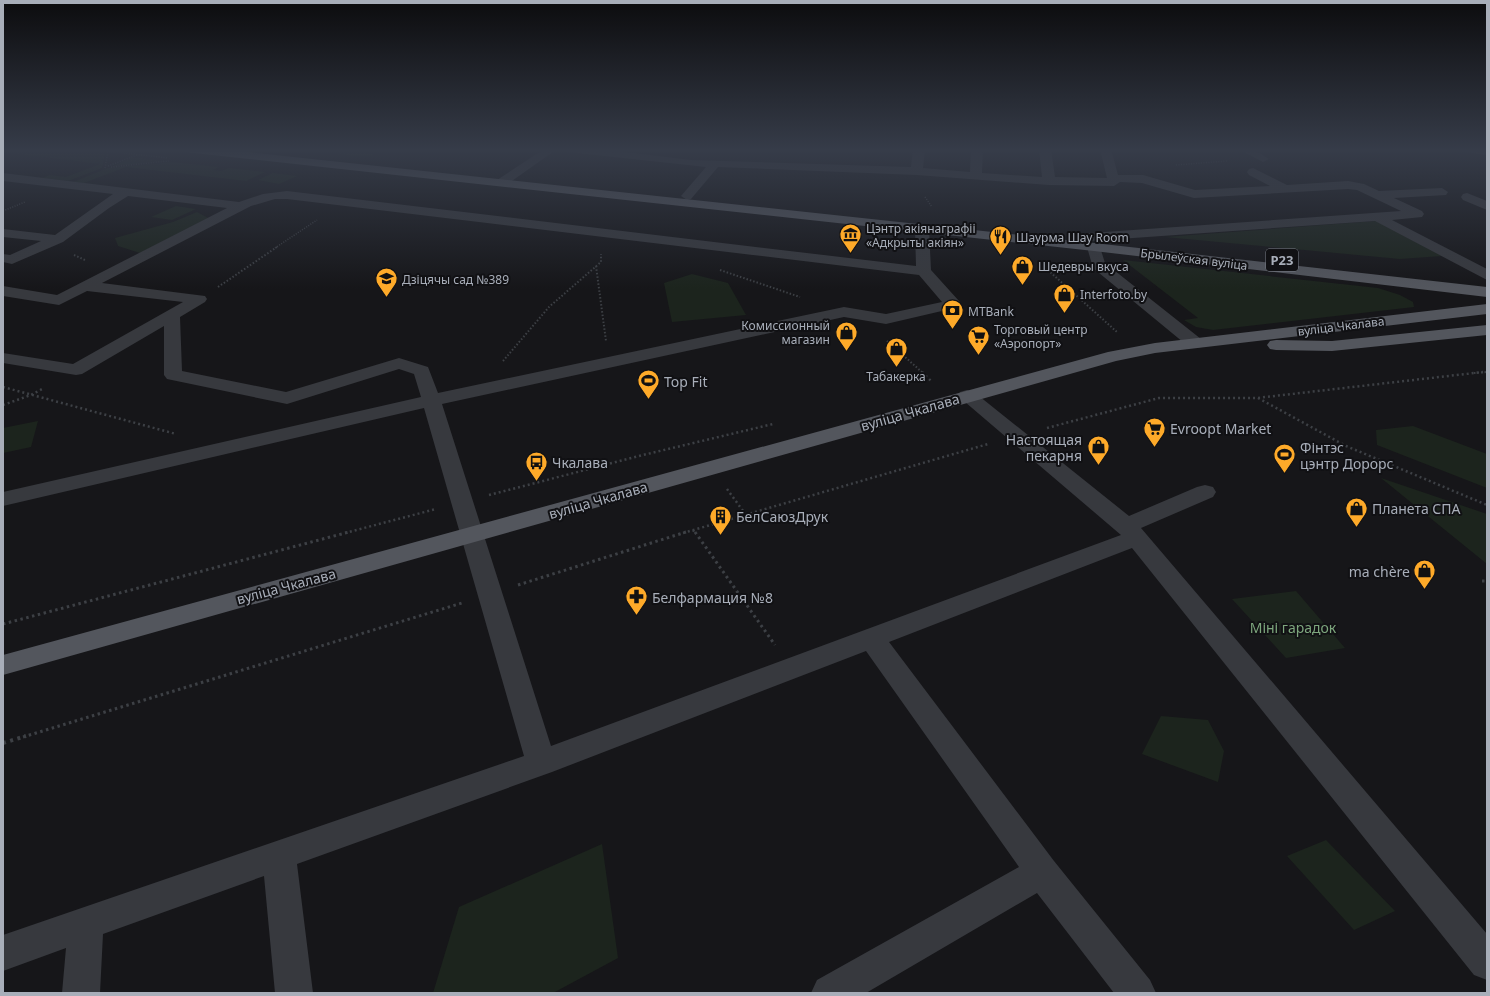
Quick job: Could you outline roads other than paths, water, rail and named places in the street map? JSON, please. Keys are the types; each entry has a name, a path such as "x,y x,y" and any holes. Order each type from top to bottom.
{"main road":[{"name":"Брылеўская вуліца","path":"638,195 922,229 1487,292"},
{"name":"Брылеўская вуліца","path":"681,195 1487,281"},
{"path":"1371,279 1420,296 1429,303 1432,310 1428,315"},
{"name":"вуліца Чкалава","path":"3,664 1114,356 1155,348 1487,309"},
{"name":"вуліца Чкалава","path":"1195,343 1332,346 1487,330"}],"street":[{"path":"6,262 58,239 104,205 120,195"},
{"path":"155,195 241,206"},
{"path":"3,291 59,300 254,199 272,195"},
{"path":"280,195 924,271"},
{"path":"1378,196 1386,195"},
{"path":"1076,238 1417,214 1378,196"},
{"path":"1467,197 1487,206"},
{"path":"1377,217 1487,275"},
{"path":"3,499 431,401 844,312 886,319 953,304 924,271 922,229"},
{"path":"6,233 58,239"},
{"path":"1094,247 1098,265 1195,343"},
{"path":"3,358 76,370 199,299 85,286"},
{"path":"172,315 173,375 287,398 399,363 422,371 541,762"},
{"path":"967,396 1131,532 1487,962"},
{"path":"3,953 541,762 872,639 1131,532 1204,492"},
{"path":"872,639 1042,872 1138,993"},
{"path":"279,854 294,993"},
{"path":"830,993 1042,872"},
{"path":"81,993 86,923"}],"place":[{"name":"Цэнтр акіянаграфіі «Адкрыты акіян»","path":"850,254"},
{"name":"Шаурма Шау Room","path":"1001,256"},
{"name":"Шедевры вкуса","path":"1022,286"},
{"name":"Дзіцячы сад №389","path":"387,298"},
{"name":"Interfoto.by","path":"1065,314"},
{"name":"MTBank","path":"953,330"},
{"name":"Комиссионный магазин","path":"846,352"},
{"name":"Торговый центр «Аэропорт»","path":"979,356"},
{"name":"Табакерка","path":"896,368"},
{"name":"Top Fit","path":"648,400"},
{"name":"Evroopt Market","path":"1155,448"},
{"name":"Настоящая пекарня","path":"1098,466"},
{"name":"Фінтэс цэнтр Дорорс","path":"1284,474"},
{"name":"Чкалава","path":"536,482"},
{"name":"Планета СПА","path":"1356,528"},
{"name":"БелСаюзДрук","path":"720,536"},
{"name":"ma chère","path":"1425,590"},
{"name":"Белфармация №8","path":"636,616"}],"park label":[{"name":"Міні гарадок","path":"1293,627"}]}
